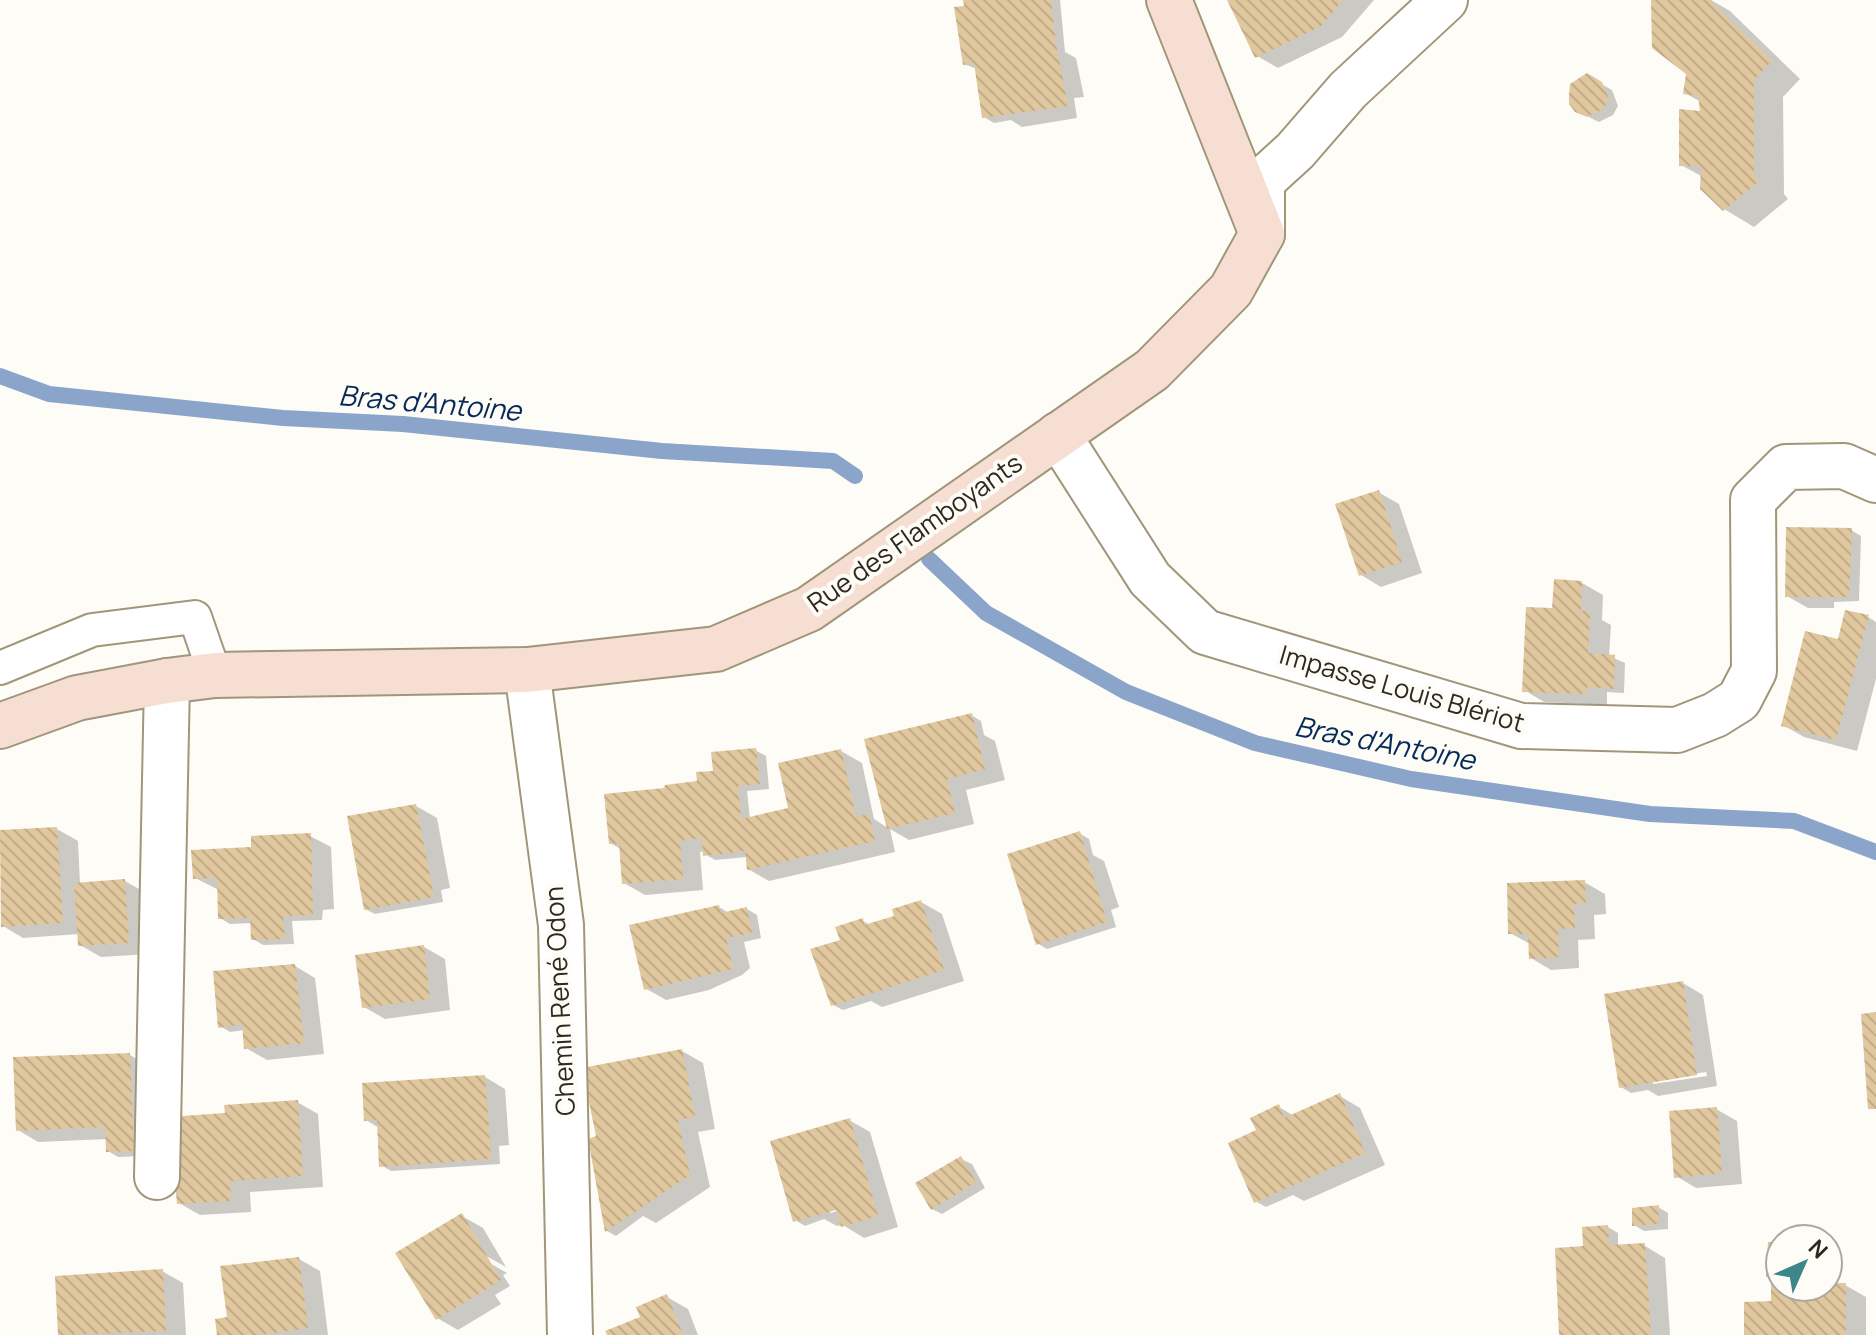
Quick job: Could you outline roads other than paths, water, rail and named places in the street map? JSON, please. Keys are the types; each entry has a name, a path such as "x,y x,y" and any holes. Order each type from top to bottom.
{"main road":[{"path":"1169,0 1262,234"},
{"name":"Rue des Flamboyants","path":"0,726 77,698 215,675 527,670 716,649 809,609 1152,370 1231,290 1262,234"}],"street":[{"path":"1262,234 1262,181 1295,151 1348,90 1445,0"},
{"name":"Impasse Louis Blériot","path":"1058,435 1150,579 1205,632 1521,726 1677,730 1715,715 1739,700 1754,671 1753,500 1786,467 1844,466 1876,480"},
{"name":"Chemin René Odon","path":"527,670 561,925 570,1335"},
{"path":"157,1177 167,681"}],"lane":[{"path":"0,668 92,630 195,617 215,675"}],"waterway":[{"name":"Bras d'Antoine","path":"0,376 49,394 283,418 403,424 662,451 833,461 855,476"},
{"name":"Bras d'Antoine","path":"929,559 986,613 1126,692 1255,743 1411,779 1650,814 1794,821 1876,852"}]}
